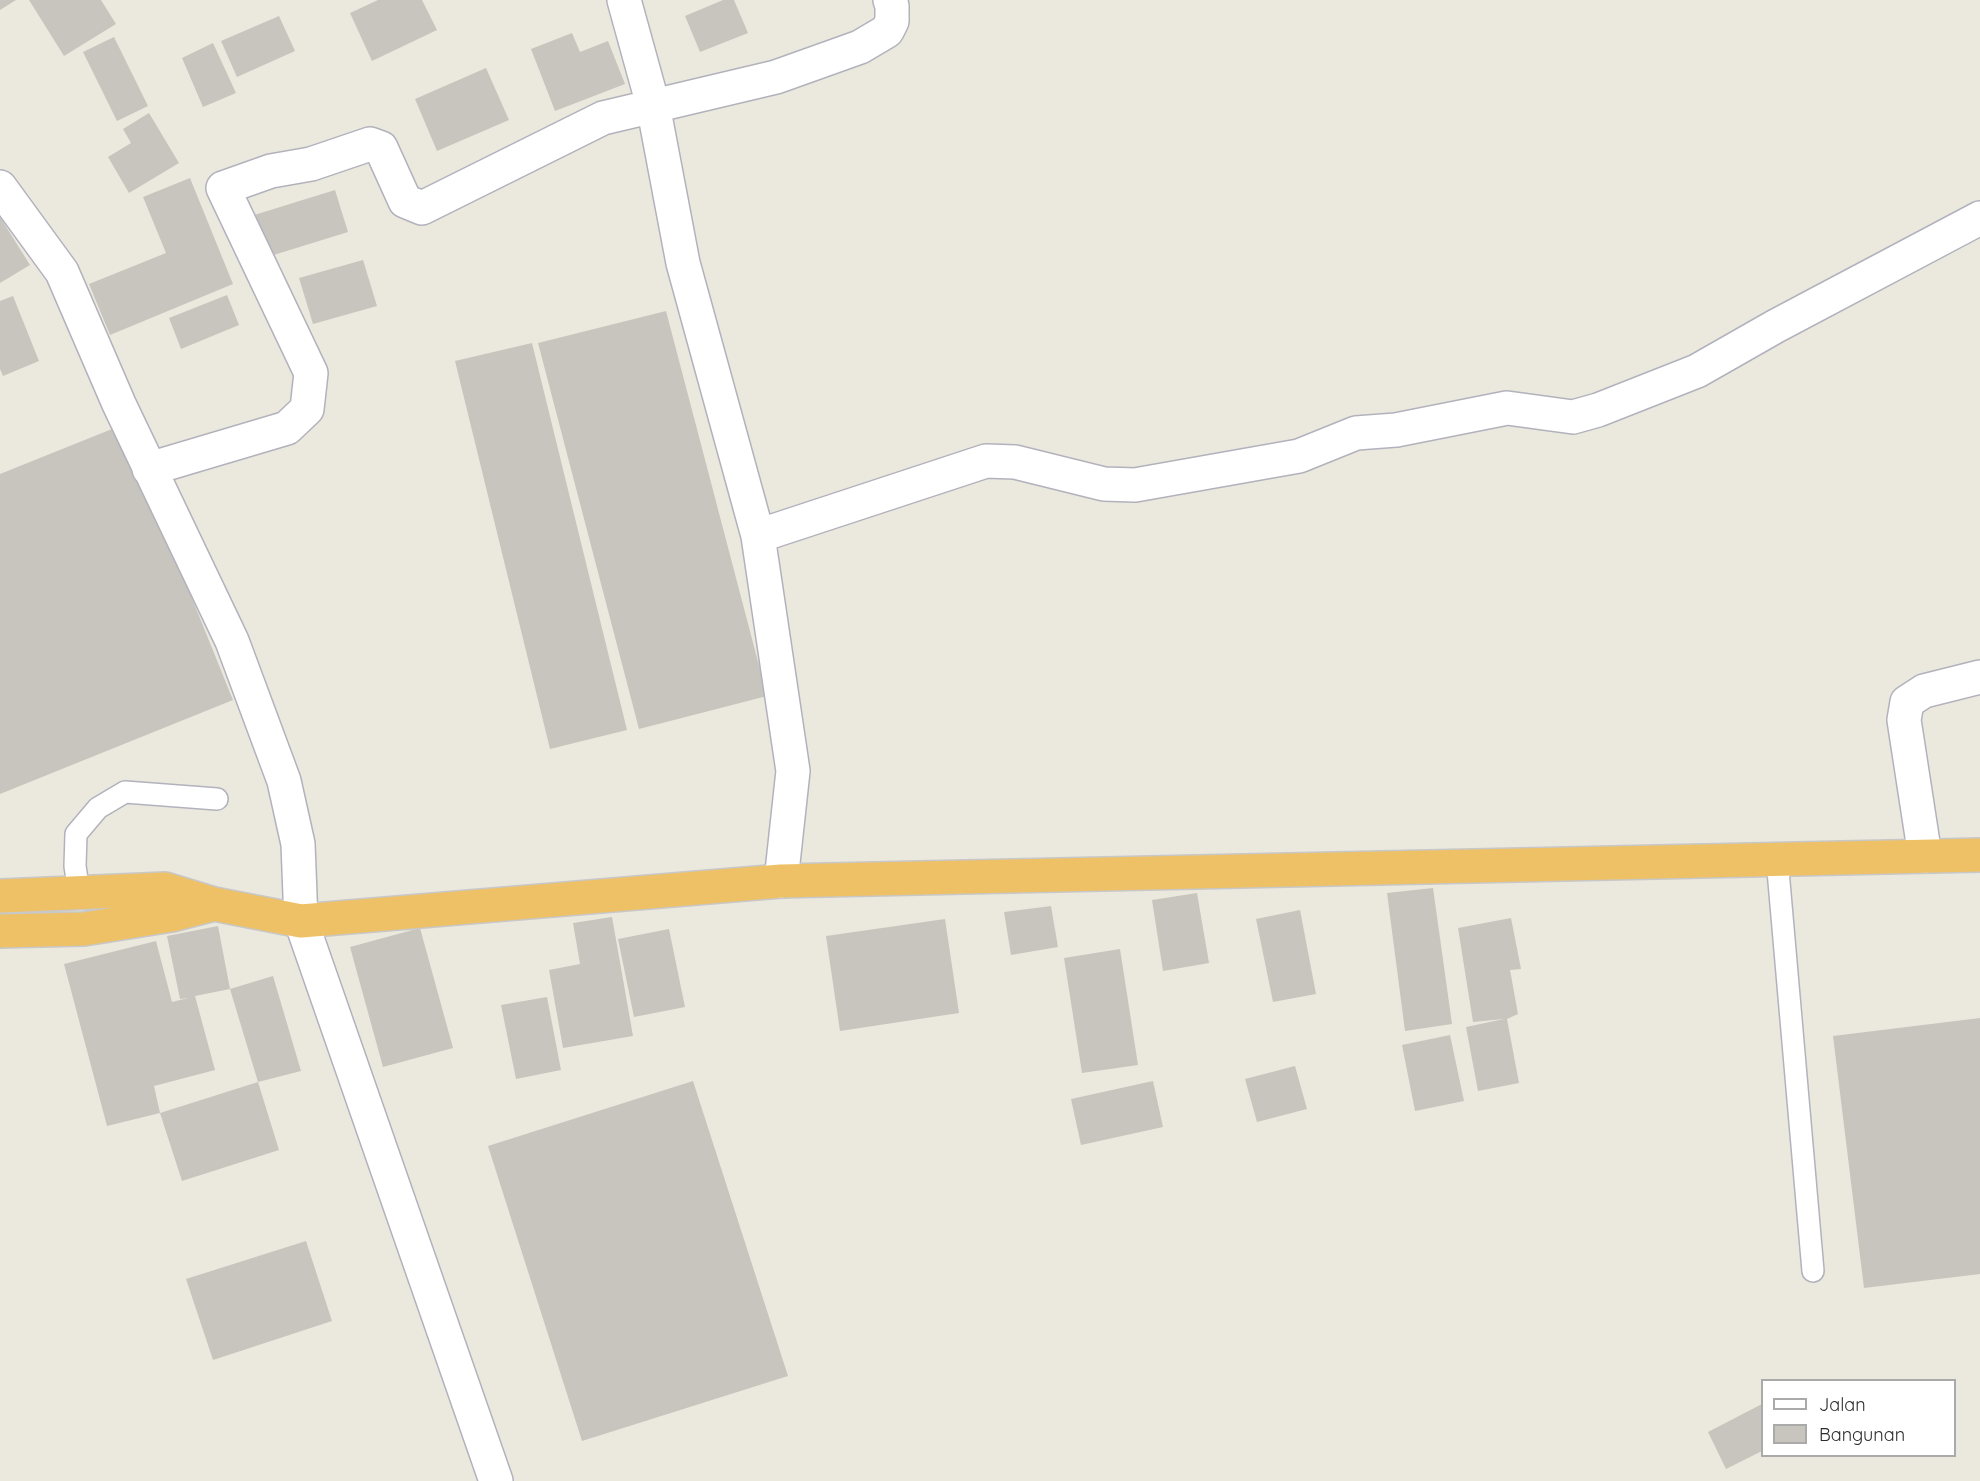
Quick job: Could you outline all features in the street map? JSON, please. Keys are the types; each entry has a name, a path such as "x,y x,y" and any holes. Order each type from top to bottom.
{"highway":[{"path":"0,896 165,889 214,904 301,921 781,882 1980,855"},
{"path":"0,931 84,929 172,915 214,904"}],"street":[{"path":"624,0 653,105 683,263 758,536 793,771 781,882"},
{"path":"149,469 287,428 307,410 311,373 223,188 271,171 311,164 370,144 381,148 405,201 422,208 603,118 776,77 860,47 888,32 892,21 890,0"},
{"path":"0,187 62,272 149,469 232,640 284,781 298,844 301,921 496,1481"},
{"path":"758,536 986,461 1015,462 1104,484 1135,485 1299,456 1356,433 1396,430 1507,408 1573,417 1598,410 1697,371 1776,326 1980,218"},
{"path":"1925,856 1904,720 1907,702 1924,692 1980,676"}],"lane":[{"path":"79,893 75,866 76,834 98,808 125,792 217,799"},
{"path":"1777,859 1813,1271"}],"building":[{"path":"0,0 16,0 0,10"},
{"path":"29,0 101,0 116,24 64,56"},
{"path":"378,0 422,0 437,30 372,61 350,13"},
{"path":"723,0 734,0 748,33 700,52 685,16"},
{"path":"279,16 295,51 237,77 221,41"},
{"path":"572,33 580,52 608,41 625,84 555,111 531,49"},
{"path":"114,37 148,106 117,121 83,52"},
{"path":"213,43 236,93 203,107 182,58"},
{"path":"486,68 509,120 437,151 415,99"},
{"path":"149,113 179,163 129,193 108,157 131,143 123,129"},
{"path":"190,178 233,284 110,335 89,284 166,253 143,197"},
{"path":"335,190 348,232 264,258 251,216"},
{"path":"0,217 30,265 0,283"},
{"path":"363,260 377,306 313,324 299,278"},
{"path":"227,295 239,325 181,349 169,318"},
{"path":"13,296 39,361 3,376 0,369 0,301"},
{"path":"666,311 767,696 639,729 538,343"},
{"path":"532,343 627,730 550,749 455,361"},
{"path":"122,425 233,700 0,794 0,474"},
{"path":"1433,888 1452,1024 1405,1031 1387,893"},
{"path":"1197,893 1209,963 1163,971 1152,900"},
{"path":"1051,906 1058,947 1011,955 1004,912"},
{"path":"1300,910 1316,994 1273,1002 1256,919"},
{"path":"612,917 633,1036 563,1048 549,970 580,964 573,923"},
{"path":"1511,918 1521,969 1510,970 1518,1014 1507,1019 1519,1083 1478,1091 1466,1027 1504,1019 1473,1022 1458,928"},
{"path":"945,919 959,1013 840,1031 826,936"},
{"path":"218,926 230,989 195,996 215,1070 154,1086 160,1113 107,1126 64,964 156,941 172,1002 188,998 180,999 167,936"},
{"path":"420,928 453,1048 383,1067 350,947"},
{"path":"669,929 685,1007 634,1017 618,939"},
{"path":"1120,949 1138,1065 1082,1073 1064,958"},
{"path":"273,976 301,1071 258,1082 230,989"},
{"path":"547,997 561,1070 516,1079 501,1005"},
{"path":"1980,1018 1980,1274 1864,1288 1833,1036"},
{"path":"1450,1035 1464,1101 1415,1111 1402,1045"},
{"path":"1295,1066 1307,1109 1257,1122 1245,1079"},
{"path":"693,1081 788,1376 582,1441 488,1146"},
{"path":"1153,1081 1163,1127 1081,1145 1071,1099"},
{"path":"258,1082 279,1150 182,1181 160,1113"},
{"path":"306,1241 332,1321 213,1360 186,1279"},
{"path":"1761,1405 1761,1452 1726,1469 1708,1432"}]}
